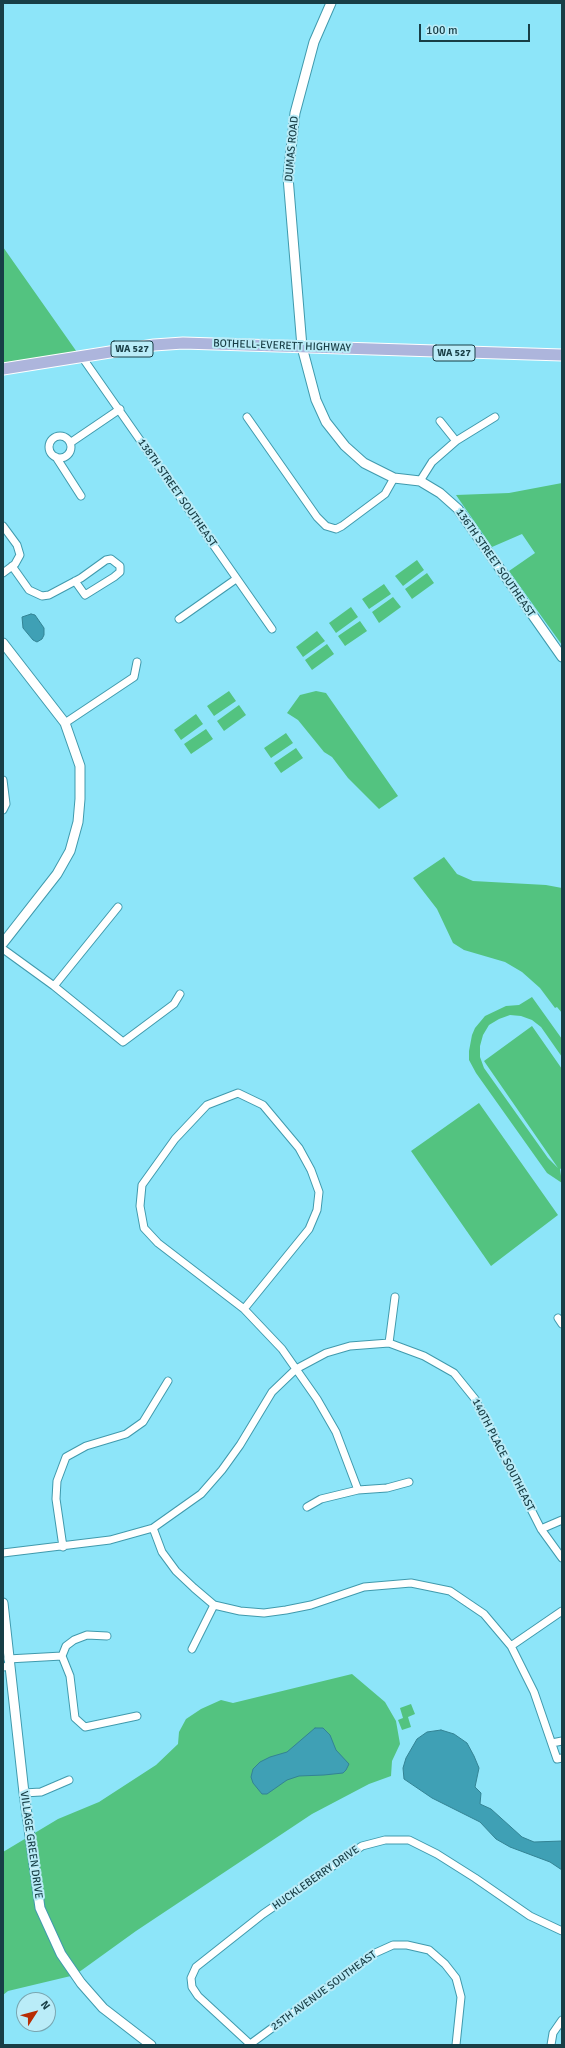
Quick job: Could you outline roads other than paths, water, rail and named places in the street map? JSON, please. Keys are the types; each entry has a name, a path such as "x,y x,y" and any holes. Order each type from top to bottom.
{"main road":[{"name":"BOTHELL-EVERETT HIGHWAY","path":"3,369 154,345 183,343 302,348 562,355"}],"street":[{"name":"DUMAS ROAD","path":"302,348 288,177 295,113 314,42 331,3"},
{"name":"136TH STREET SOUTHEAST","path":"302,348 316,400 326,422 345,446 364,463 394,478 420,481 440,493 458,509 562,657"},
{"name":"138TH STREET SOUTHEAST","path":"82,357 120,409 272,629"},
{"path":"70,443 120,409"},
{"path":"247,417 316,517 326,526 336,529 342,526 385,494 394,478"},
{"path":"420,481 432,462 456,441 495,417"},
{"path":"440,421 456,441"},
{"path":"56,458 66,456 70,450 70,443 62,436 52,439 49,449 80,496"},
{"path":"3,526 17,545 20,556 12,566 3,573"},
{"path":"12,566 29,590 42,596 49,595 75,581 106,560 111,559 120,566 120,572 114,577 85,595 75,581"},
{"path":"179,619 236,579"},
{"path":"3,643 65,723 80,766 78,822 70,851 57,874 3,943"},
{"path":"65,723 134,677 137,662"},
{"path":"3,780 6,804 3,810"},
{"path":"54,986 118,907"},
{"path":"3,949 54,986 123,1042 174,1004 180,994"},
{"path":"244,1310 309,1229 317,1210 319,1192 311,1170 299,1148 263,1105 238,1093 207,1105 175,1139 142,1185 140,1206 144,1228 158,1243 244,1310 282,1349 317,1398 336,1432 358,1490"},
{"path":"3,1553 63,1547 110,1540 153,1528 201,1494 222,1470 240,1445 272,1392 296,1369 326,1353 350,1346 389,1343 395,1297"},
{"name":"140TH PLACE SOUTHEAST","path":"389,1343 424,1356 454,1373 475,1400 541,1529 562,1558"},
{"path":"63,1547 56,1498 57,1481 66,1457 93,1444 126,1434 143,1422 168,1380"},
{"path":"307,1507 321,1499 358,1490 387,1488 409,1482"},
{"path":"541,1529 562,1520"},
{"path":"153,1528 162,1552 176,1571 214,1605 264,1613 311,1604 364,1587 411,1583 450,1591 484,1614 511,1646 534,1692 559,1759"},
{"name":"VILLAGE GREEN DRIVE","path":"3,1602 7,1664 40,1908 61,1954 81,1983 102,2008 151,2045"},
{"path":"192,1649 214,1605"},
{"path":"511,1646 556,1617 562,1611"},
{"path":"107,1636 87,1635 74,1640 66,1646 62,1656 70,1676 75,1718 78,1723 85,1728 137,1716"},
{"path":"7,1664 62,1656"},
{"path":"552,1743 562,1741"},
{"path":"24,1793 42,1792 70,1780"},
{"name":"HUCKLEBERRY DRIVE","path":"250,2044 198,1996 192,1987 191,1978 196,1967 270,1910 362,1846 385,1840 409,1840 437,1854 530,1916 562,1931"},
{"name":"25TH AVENUE SOUTHEAST","path":"250,2044 373,1954 393,1945 407,1945 429,1950 445,1964 456,1978 461,1997 456,2045"},
{"path":"550,2045 553,2033 562,2020"}],"water":[{"path":"31,614 35,615 44,628 44,635 42,639 37,642 33,640 23,628 22,617"},
{"path":"315,1728 323,1728 330,1735 336,1750 349,1764 346,1770 343,1773 299,1776 287,1780 267,1794 262,1794 253,1783 251,1777 253,1769 260,1762 270,1757 287,1752"},
{"path":"441,1730 454,1734 467,1743 474,1756 479,1768 475,1787 481,1793 480,1804 491,1809 522,1837 534,1842 562,1841 562,1870 550,1862 510,1847 496,1839 480,1822 432,1798 404,1779 403,1768 406,1758 417,1739 427,1732"}]}
